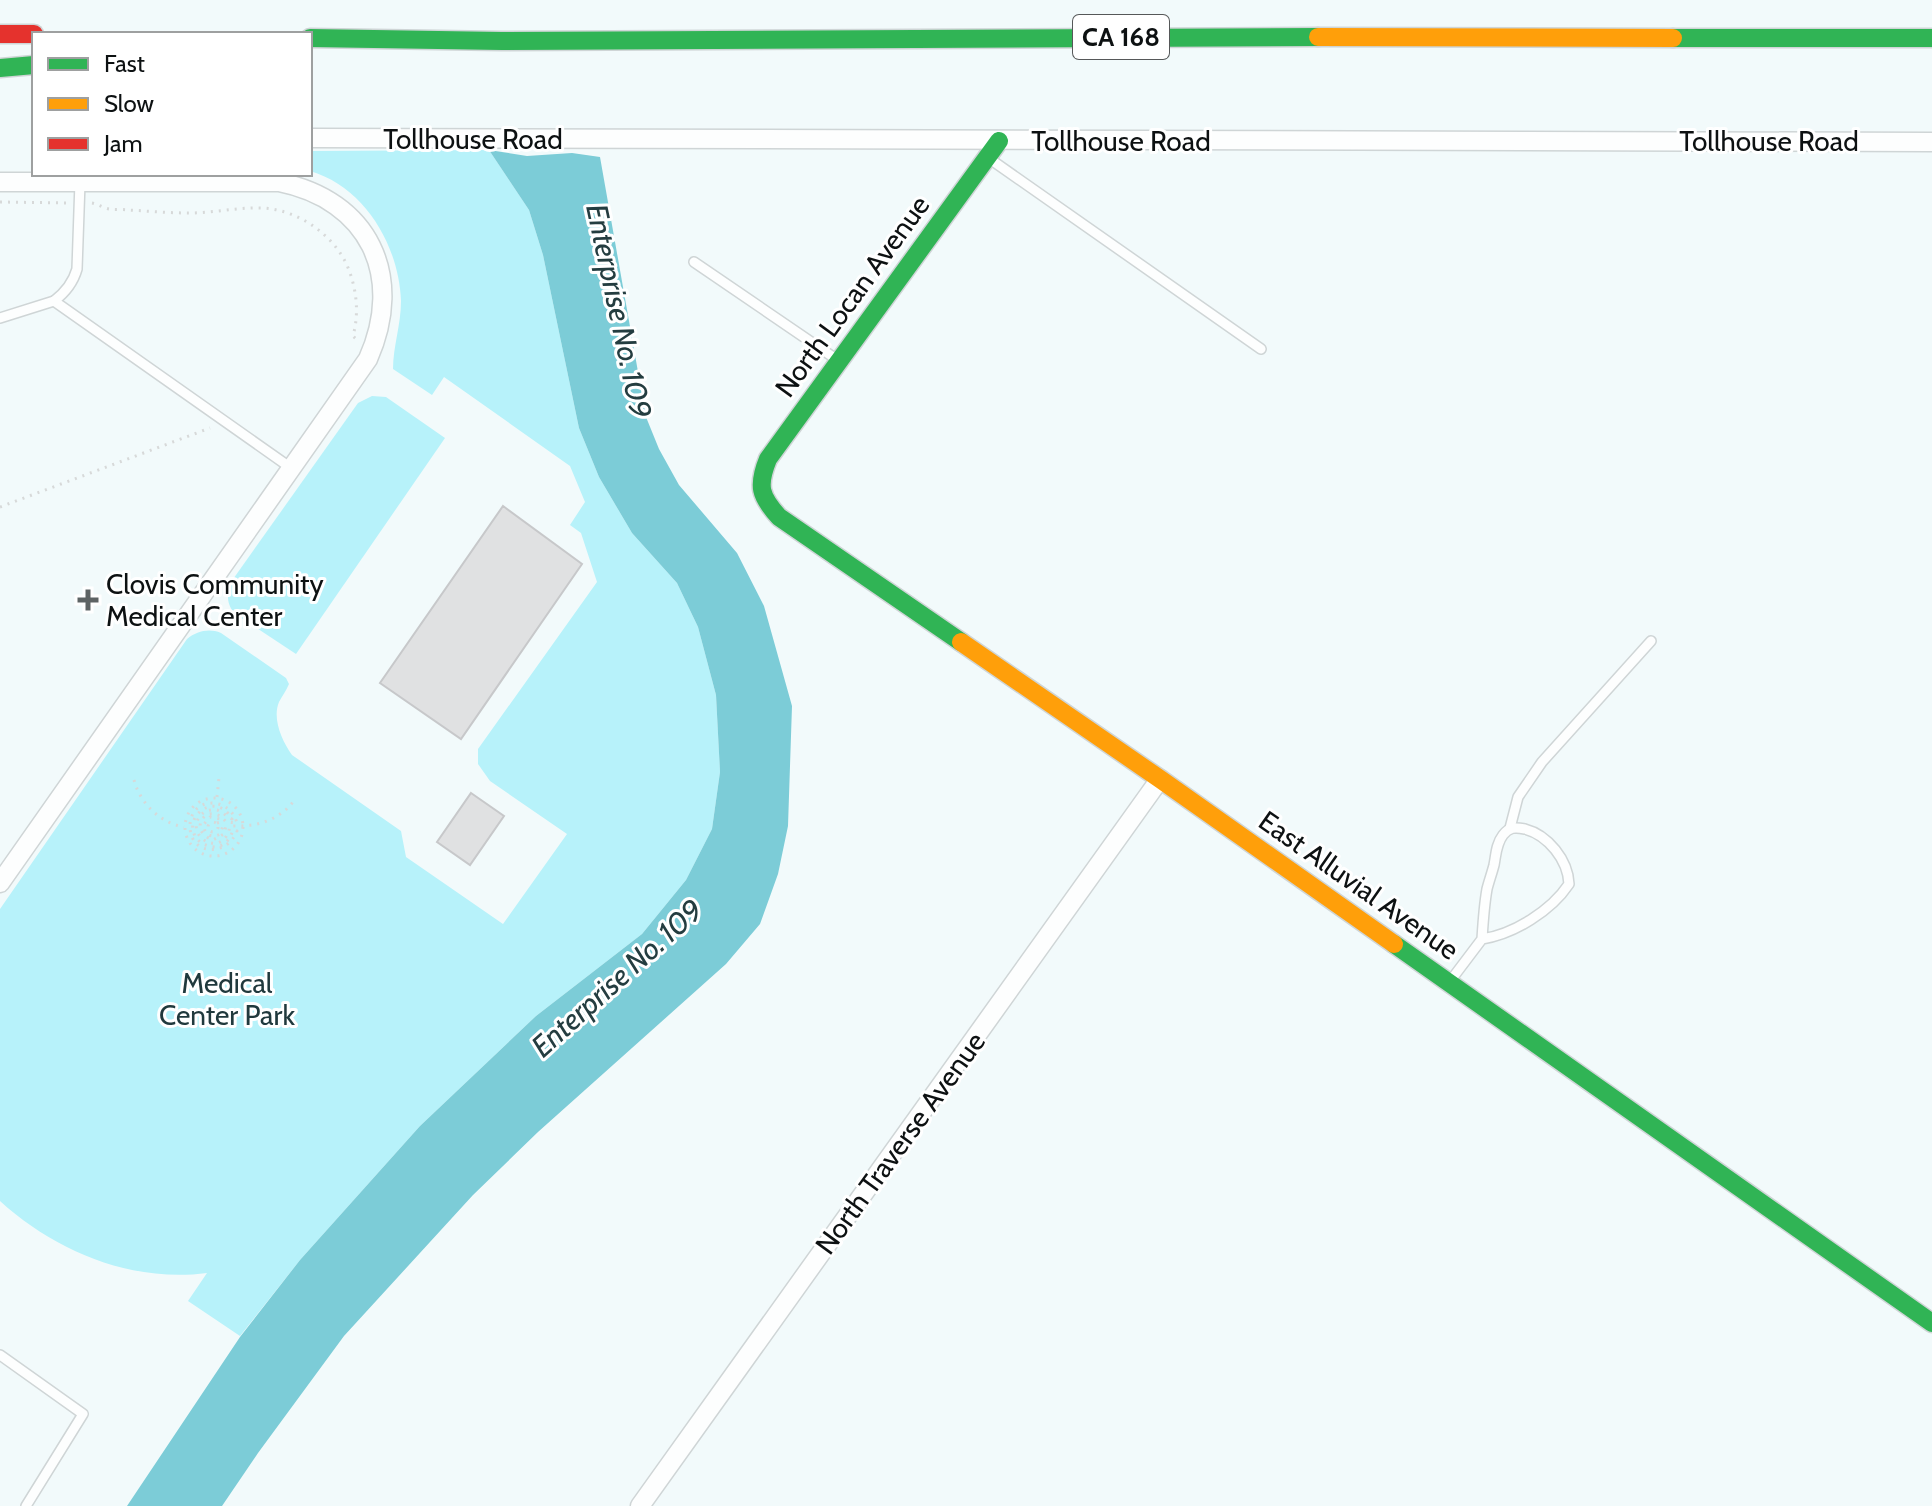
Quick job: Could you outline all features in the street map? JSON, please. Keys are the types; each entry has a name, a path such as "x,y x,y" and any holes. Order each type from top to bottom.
{"main road":[{"path":"0,34 32,34"},
{"name":"CA 168","path":"312,38 502,41 1144,37 1932,38"},
{"path":"0,68 32,65"},
{"name":"North Locan Avenue","path":"760,489 761,474 768,459 999,141"},
{"name":"East Alluvial Avenue","path":"760,489 767,504 779,517 1160,779 1932,1323"}],"street":[{"name":"Tollhouse Road","path":"312,138 1932,142"},
{"path":"0,182 279,182 312,191 345,212 367,239 380,272 383,303 378,334 368,359 0,883"},
{"name":"North Traverse Avenue","path":"640,1506 1160,779"}],"lane":[{"path":"987,157 1261,349"},
{"path":"0,318 54,301 74,280 79,203 77,180"},
{"path":"694,262 839,361"},
{"path":"54,301 291,468"},
{"path":"1449,983 1482,939 1487,891 1497,847 1510,828 1518,797 1542,762 1651,641"},
{"path":"1482,939 1517,928 1547,908 1569,884 1564,862 1551,845 1535,832 1510,828"},
{"path":"0,1355 83,1414 26,1506"}],"path":[{"path":"0,202 95,203 107,209 153,212 193,213 241,208 286,212 318,229 344,259 355,290 357,321 353,336 358,340"},
{"path":"0,507 225,422"},
{"path":"217,798 219,777"},
{"path":"134,780 145,803 156,814 174,825 185,827"},
{"path":"217,798 234,806 242,827 239,841 233,849 216,856 206,855 190,845 185,827 186,817 198,802 217,798"},
{"path":"217,823 221,822 220,819 210,817 204,824 204,830 214,836 226,826 224,834 208,839 202,833 201,820 207,814 216,813 226,822 237,823 235,815 223,804 215,802 194,812 190,828 195,842 208,850 223,848 230,844 237,831 233,830 230,839 219,846 200,842 193,824 195,817 205,808 218,807 229,813 232,819 215,810 199,816 198,833 205,841 215,843 228,835 230,826 265,822 278,816 293,802"}],"green space":[{"name":"Medical Center Park","path":"489,150 529,210 543,255 579,428 599,477 632,533 677,583 698,627 716,695 720,772 712,829 686,880 642,934 536,1016 420,1126 300,1260 240,1336 188,1301 207,1273 150,1273 96,1260 45,1235 0,1201 0,909 187,639 203,631 212,631 221,633 286,678 289,684 279,702 277,723 292,755 401,831 406,857 503,924 567,834 490,781 478,764 478,749 597,582 581,533 570,525 585,502 570,466 444,377 432,395 393,369 401,301 394,260 375,221 362,205 347,190 312,172 312,151"},
{"path":"372,396 386,397 445,438 296,654 234,613 228,602 231,582 358,403"}],"water":[{"name":"Enterprise No. 109","path":"489,150 527,156 572,153 600,157 646,417 679,485 737,553 764,606 792,706 788,826 778,874 760,924 726,964 538,1132 473,1195 344,1336 222,1506 127,1506 240,1337 300,1260 420,1126 536,1016 642,934 686,880 712,829 720,772 716,695 698,627 677,583 632,533 599,477 579,428 543,255 529,210"}],"building":[{"path":"503,506 582,564 461,739 380,683"},
{"path":"471,793 504,816 470,865 437,842"}],"traffic: fast":[{"path":"312,38 502,41 1318,37"},
{"path":"1673,38 1932,38"},
{"path":"0,68 32,65"},
{"path":"961,642 779,517 764,497 762,476 768,459 999,141"},
{"path":"1394,944 1932,1323"}],"traffic: slow":[{"path":"1318,37 1673,38"},
{"path":"961,642 1394,944"}],"traffic: jam":[{"path":"0,34 32,34"}],"place":[{"name":"Clovis Community Medical Center","path":"88,600"}]}
